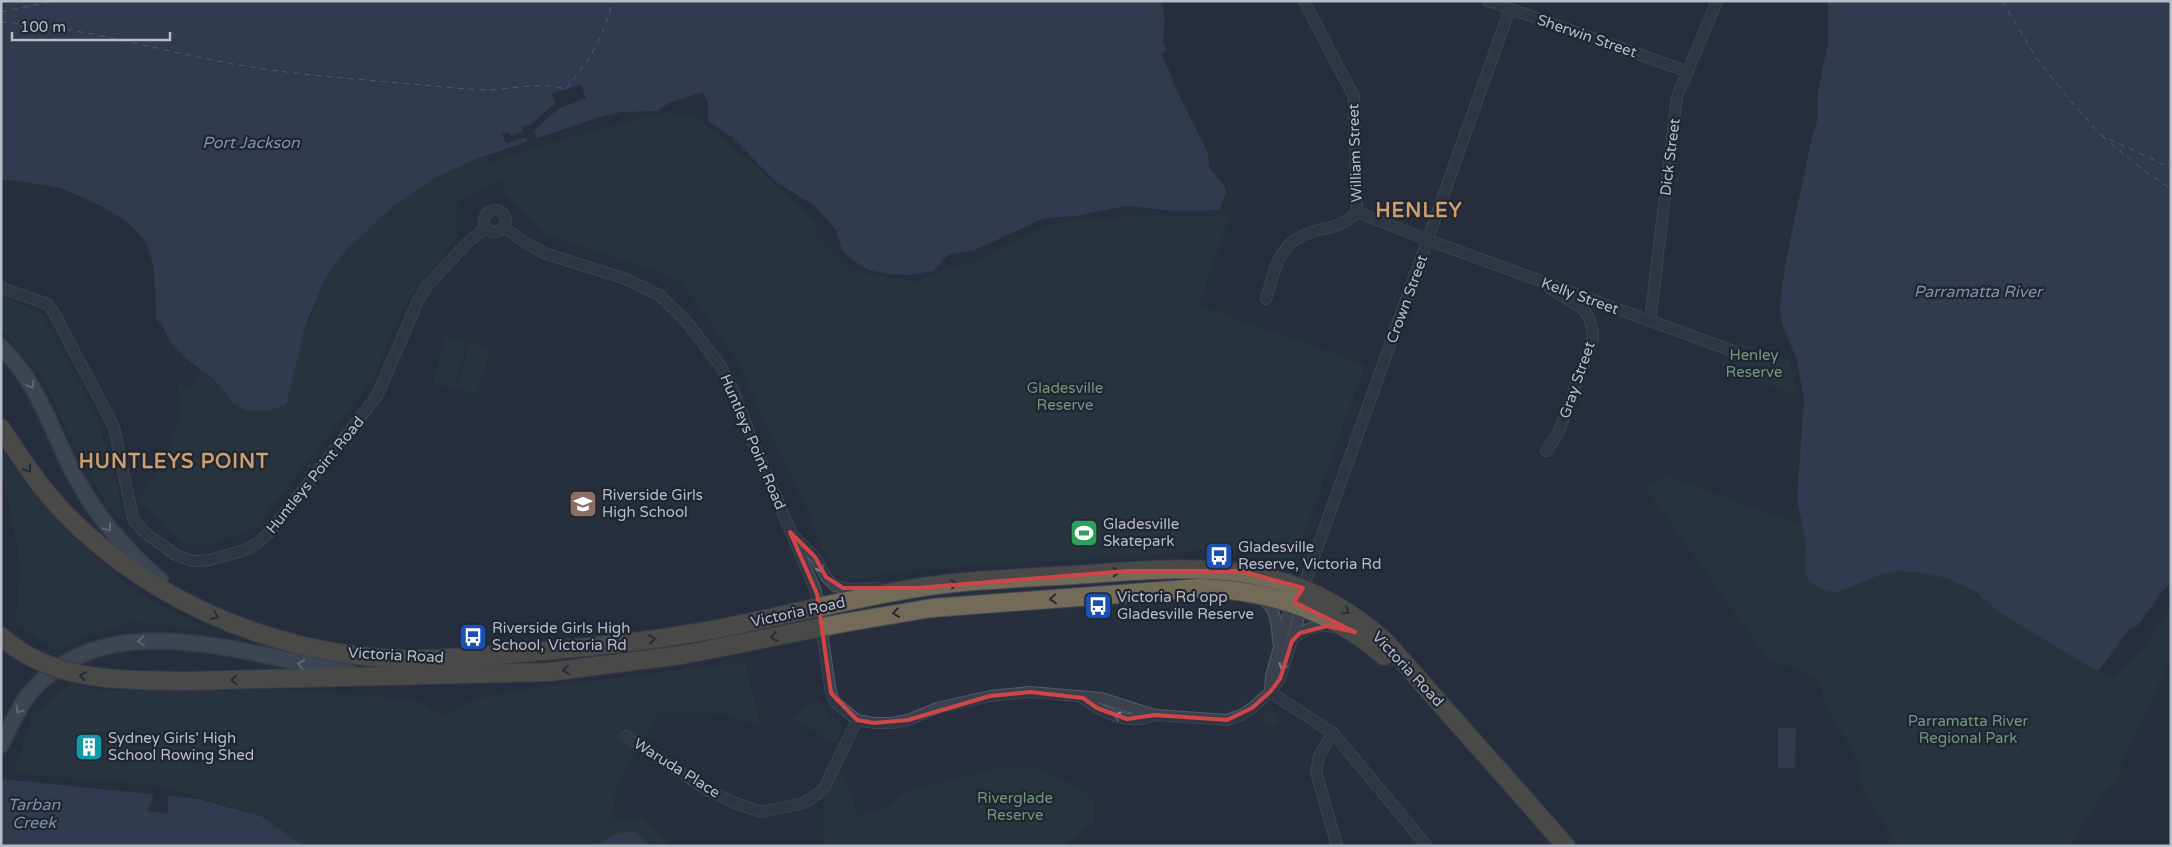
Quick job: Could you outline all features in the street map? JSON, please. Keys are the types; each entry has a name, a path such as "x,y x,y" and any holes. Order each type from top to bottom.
{"highway":[{"name":"Victoria Road","path":"1,428 32,474 58,506 86,534 118,561 151,584 243,628 324,651 384,658 451,658 610,645 710,630 916,588 960,583 1127,571 1209,569 1241,571 1303,588 1349,612 1384,640 1566,846"},
{"name":"Victoria Road","path":"1,636 31,657 75,674 111,680 184,681 318,676 533,673 615,665 682,655 822,627 932,608 1200,588 1257,594 1298,606 1355,632 1390,661 1552,846"}],"main road":[{"path":"1,346 11,356 39,397 76,478 106,527 172,594"},
{"path":"1,745 16,713 27,697 44,679 66,663 118,643 152,640 190,642 364,674 419,676"}],"street":[{"name":"William Street","path":"1304,1 1354,97 1357,212 1428,240"},
{"name":"Sherwin Street","path":"1488,1 1686,71"},
{"name":"Dick Street","path":"1650,321 1677,96 1717,1"},
{"name":"Crown Street","path":"1298,606 1510,9"},
{"path":"494,211 504,216 504,227 500,231 493,232 486,227 484,222 485,216 494,211"},
{"path":"1266,299 1282,252 1293,240 1306,233 1339,226 1348,221 1357,212"},
{"name":"Huntleys Point Road","path":"1,288 48,304 54,313 114,427 133,518 145,533 176,555 192,561 209,560 242,552 255,545 269,533 377,396 418,301 427,286 467,242 486,227"},
{"name":"Huntleys Point Road","path":"504,227 524,242 544,253 643,286 659,295 673,307 706,345 728,378 790,532 816,590 831,693 835,702 857,720"},
{"name":"Kelly Street","path":"1428,240 1733,351"},
{"name":"Gray Street","path":"1530,277 1576,304 1589,315 1592,325 1593,339 1558,434 1546,451"},
{"path":"790,532 815,557 826,577 835,586 851,589 916,588"},
{"path":"1234,591 1264,599 1271,606 1276,619 1279,648"},
{"path":"857,720 891,723 908,720 937,708 972,700 1030,692 1083,698 1101,698 1155,715 1227,720 1252,708 1270,692 1280,679 1292,640 1298,606"},
{"path":"1270,692 1271,676 1279,648 1298,606"},
{"path":"1292,640 1300,633 1316,626 1327,626 1355,632"},
{"path":"1270,692 1333,732 1427,846"},
{"name":"Waruda Place","path":"626,736 707,790 735,804 761,812 804,804 823,790 857,720"},
{"path":"1333,732 1319,756 1316,772 1337,846"}],"highlighted area":[{"path":"790,532 815,557 826,577 843,588 916,588 1127,571 1241,571 1303,588 1294,602 1355,632 1327,626 1300,633 1292,641 1280,679 1270,692 1252,708 1227,720 1155,715 1127,719 1097,708 1083,698 1030,692 990,696 908,720 874,723 857,720 831,693 817,594"}],"green space":[{"name":"Gladesville Reserve","path":"670,111 678,116 694,115 741,154 818,223 814,233 854,274 856,271 917,282 959,264 972,263 1045,225 1145,215 1230,216 1199,305 1365,365 1295,560 1290,562 1243,550 1216,548 1160,554 896,571 852,580 842,579 831,570 811,519 736,359 701,308 677,279 546,234 504,194 502,181 462,197 455,209 457,237 410,298 395,324 375,377 256,527 213,544 189,545 166,529 138,500 160,468 180,419 178,383 194,387 201,371 220,386 233,403 302,339 325,278 354,241 383,214 420,187 451,169 486,156 487,163 585,133"},
{"path":"1,296 41,313 95,412 117,483 125,523 106,504 71,442 45,380 6,334 1,332"},
{"path":"446,337 467,343 454,389 433,383"},
{"name":"Henley Reserve","path":"1740,342 1790,360 1797,395 1730,371"},
{"path":"469,343 490,349 477,395 456,389"},
{"path":"1,450 64,528 132,590 208,629 131,622 86,636 57,651 16,623 19,561 3,478"},
{"name":"Parramatta River Regional Park","path":"1666,476 1792,521 1797,526 1803,525 1807,550 1805,571 1820,588 1830,592 1842,591 1889,572 1918,571 1933,574 1962,585 1987,601 1997,611 2098,672 2113,678 2144,647 2166,613 2171,609 2171,658 2120,768 2119,775 2069,846 1897,846 1861,786 1857,764 1826,704 1819,678 1767,658 1646,489"},
{"path":"745,662 761,726 725,714 658,712 616,789 612,819 642,819 673,846 304,846 261,816 160,786 14,773 33,714 74,681 96,690 268,689 373,696 425,703 437,714 448,714 473,699 550,686"},
{"path":"818,699 829,714 841,724 841,731 835,744 792,718"},
{"path":"1271,711 1277,713 1279,719 1277,725 1271,727 1265,725 1263,719 1265,713"},
{"name":"Riverglade Reserve","path":"1030,767 1073,785 1095,802 1093,824 1063,846 826,846 824,825 825,800 836,773 846,778 858,816 882,810 907,791 998,768"}],"water":[{"name":"Port Jackson","path":"1,1 1162,1 1165,22 1163,41 1167,50 1161,53 1173,83 1208,153 1209,167 1225,187 1226,192 1220,210 1176,211 1125,206 1076,216 1044,218 975,250 948,255 933,271 909,275 888,274 868,270 850,258 842,250 836,230 816,207 776,182 732,137 708,121 708,103 703,92 669,103 657,111 622,112 599,117 471,161 433,179 395,205 346,250 325,278 305,327 286,404 274,409 252,411 239,408 234,404 217,383 182,355 171,342 156,319 155,281 150,253 140,235 131,226 109,210 62,189 47,185 1,179"},
{"name":"Parramatta River","path":"1828,1 2171,1 2171,583 2161,593 2138,625 2129,630 2098,672 1997,611 1976,592 1947,578 1915,572 1895,571 1882,574 1836,593 1818,588 1805,575 1806,545 1797,498 1804,400 1797,360 1782,324 1780,308 1785,265 1812,137 1817,122 1817,96 1828,43"},
{"path":"1778,728 1796,728 1795,768 1778,768"},
{"name":"Tarban Creek","path":"1,779 199,799 261,816 304,846 1,846"},
{"path":"634,831 651,846 594,846 613,835"}],"pier":[{"path":"581,84 586,98 558,109 534,131 538,141 529,144 526,137 506,144 502,134 509,132 511,136 523,131 522,127 532,124 555,103 552,94"},
{"path":"153,793 168,796 168,814 148,811 149,804 152,804"}],"ferry route":[{"path":"1,12 54,1"},
{"path":"1,22 30,24 87,33 228,63 301,74 487,90 528,86 549,86 565,90 581,69 600,38 612,1"},
{"path":"2002,1 2036,57 2068,98 2101,135 2171,168"},
{"path":"2102,136 2142,169 2171,189"}],"place":[{"name":"Riverside Girls High School","path":"583,504"},
{"name":"Gladesville Skatepark","path":"1084,533"},
{"name":"Gladesville Reserve, Victoria Rd","path":"1219,556"},
{"name":"Victoria Rd opp Gladesville Reserve","path":"1098,606"},
{"name":"Riverside Girls High School, Victoria Rd","path":"473,637"},
{"name":"Sydney Girls' High School Rowing Shed","path":"89,747"}],"district":[{"name":"HENLEY","path":"1419,211"},
{"name":"HUNTLEYS POINT","path":"174,462"}]}
